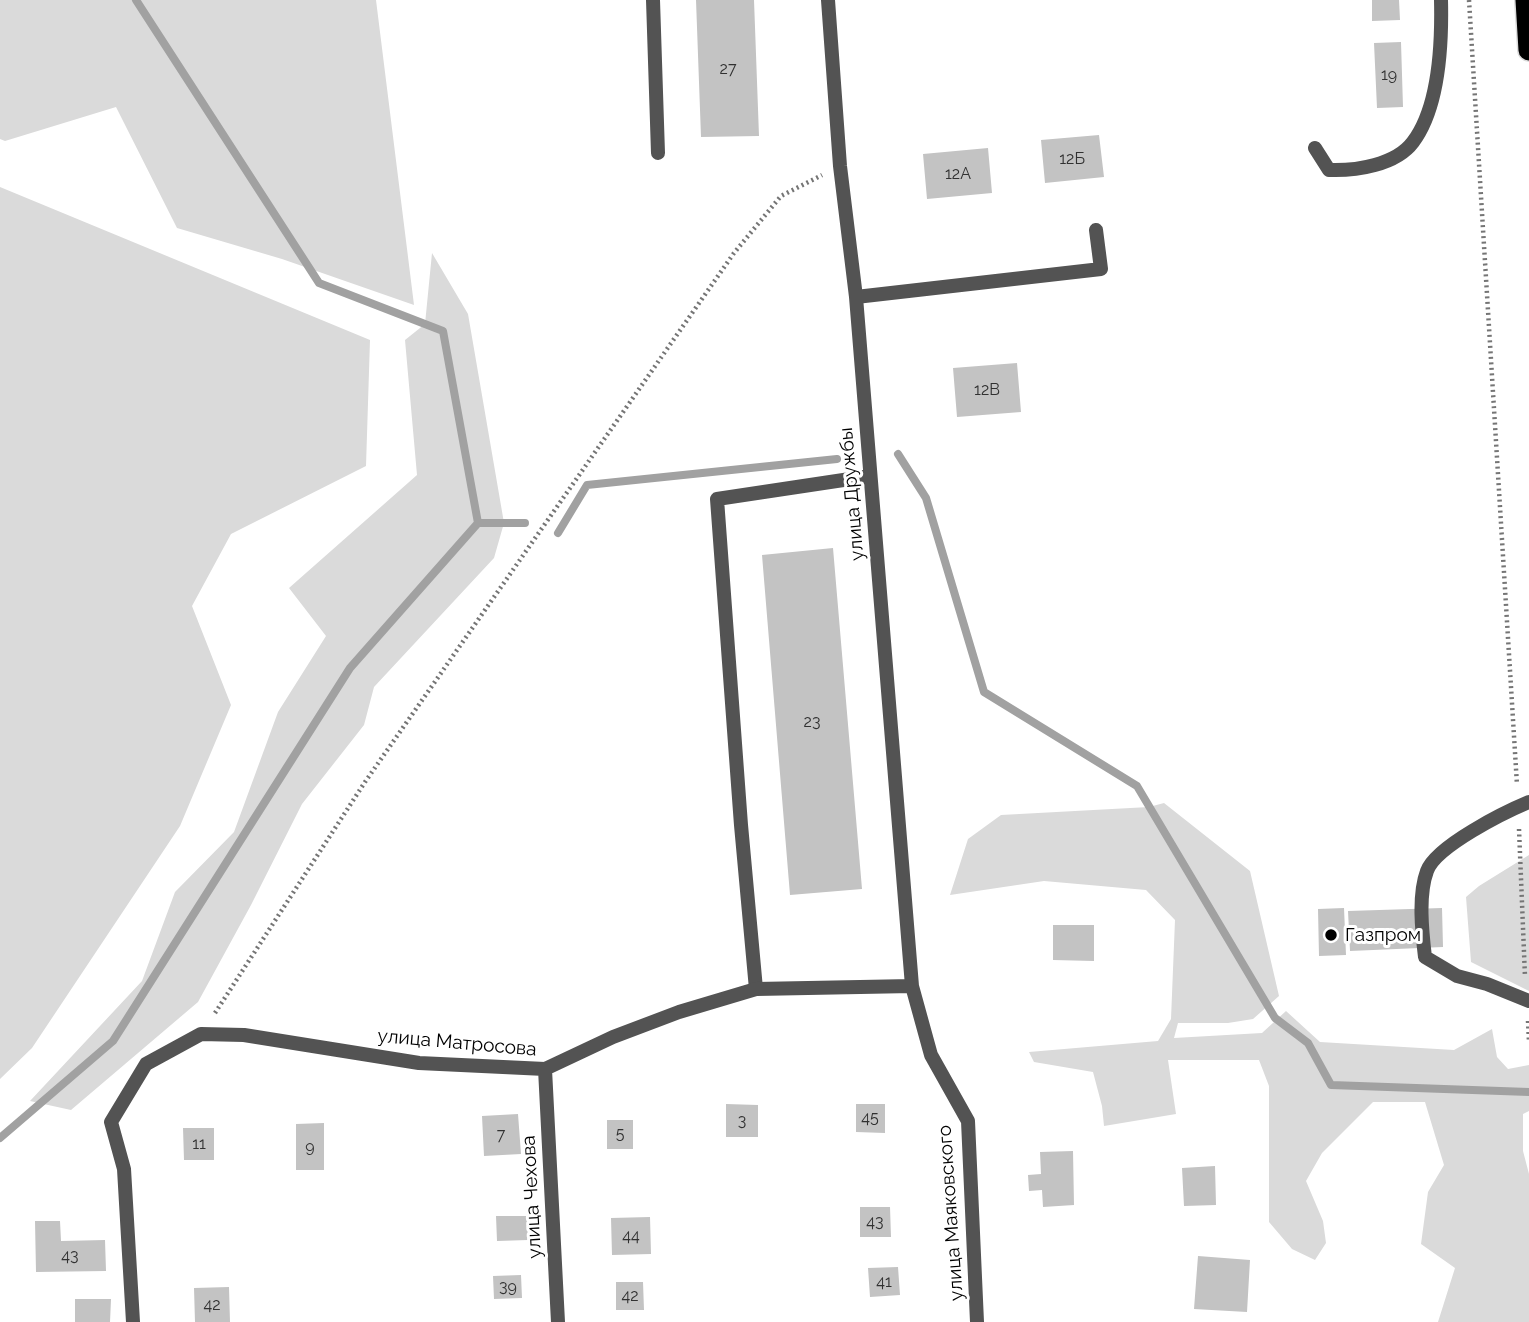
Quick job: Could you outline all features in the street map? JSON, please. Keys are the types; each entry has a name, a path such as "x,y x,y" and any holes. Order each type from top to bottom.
{"highway":[{"path":"1526,0 1529,50"}],"street":[{"path":"653,0 657,153"},
{"name":"улица Дружбы","path":"828,0 840,166 856,297 912,986"},
{"path":"1315,148 1329,170 1349,171 1389,160 1413,142 1432,102 1442,42 1441,0"},
{"path":"856,297 1101,269 1096,230"},
{"path":"756,989 717,499 870,476"},
{"path":"1523,804 1454,842 1427,869 1420,919 1425,957 1457,976 1528,1000"},
{"name":"улица Матросова","path":"133,1322 124,1169 111,1122 146,1064 201,1034 244,1035 419,1063 545,1069 613,1037 679,1012 756,989 912,986"},
{"name":"улица Маяковского","path":"912,986 931,1055 968,1121 977,1322"},
{"name":"улица Чехова","path":"545,1069 558,1322"}],"path":[{"path":"1469,0 1523,804 1529,1042"},
{"path":"201,1034 365,782 734,253 781,196 840,166"}],"shaded area":[{"path":"0,0 376,0 414,305 282,259 177,228 116,107 5,141 0,139"},
{"path":"0,187 370,340 366,466 231,534 192,606 231,705 180,826 32,1048 0,1079"},
{"path":"432,253 468,314 504,523 494,558 374,687 364,725 302,804 198,1002 71,1110 30,1101 142,981 175,892 234,832 278,712 326,636 289,588 417,475 405,340 425,324"},
{"path":"1164,803 1250,871 1279,996 1253,1019 1228,1023 1178,1023 1174,1038 1262,1033 1286,1011 1320,1042 1454,1050 1492,1029 1497,1057 1508,1069 1529,1065 1529,1111 1523,1114 1523,1151 1529,1174 1529,1322 1438,1322 1455,1268 1421,1244 1428,1192 1444,1165 1425,1102 1373,1102 1322,1153 1306,1181 1323,1221 1326,1243 1315,1260 1292,1249 1269,1222 1269,1086 1259,1060 1168,1060 1176,1114 1104,1126 1093,1072 1034,1062 1029,1052 1158,1041 1171,1019 1175,920 1146,890 1044,881 950,895 968,839 1001,815 1149,807"},
{"path":"1529,855 1529,991 1471,962 1466,897"}],"building":[{"path":"696,0 754,0 759,136 701,137"},
{"path":"1372,0 1399,0 1400,20 1372,21"},
{"path":"1401,42 1403,107 1377,108 1374,43"},
{"path":"1099,135 1104,177 1045,183 1041,140"},
{"path":"988,148 992,193 927,199 923,154"},
{"path":"1017,363 1021,412 957,417 953,368"},
{"path":"833,548 862,889 790,895 762,555"},
{"path":"1344,908 1346,955 1319,956 1318,909"},
{"path":"1442,908 1443,947 1350,951 1348,911"},
{"path":"1053,925 1094,925 1094,961 1053,960"},
{"path":"726,1104 758,1105 758,1137 726,1137"},
{"path":"856,1104 885,1104 885,1133 856,1132"},
{"path":"518,1114 521,1154 484,1156 482,1116"},
{"path":"607,1120 633,1120 633,1149 607,1149"},
{"path":"324,1123 324,1170 296,1170 296,1124"},
{"path":"183,1128 214,1128 214,1160 184,1160"},
{"path":"1073,1151 1074,1205 1043,1207 1042,1190 1029,1191 1028,1175 1041,1174 1040,1152"},
{"path":"1215,1166 1216,1205 1184,1206 1182,1168"},
{"path":"860,1207 890,1207 891,1237 860,1237"},
{"path":"496,1216 527,1216 528,1240 497,1241"},
{"path":"650,1217 651,1254 612,1255 611,1218"},
{"path":"35,1221 60,1221 61,1241 105,1240 106,1271 36,1272"},
{"path":"1198,1256 1250,1260 1247,1312 1194,1309"},
{"path":"898,1267 900,1295 870,1297 868,1268"},
{"path":"521,1275 522,1298 494,1299 493,1276"},
{"path":"616,1282 643,1282 644,1310 616,1310"},
{"path":"229,1287 230,1322 195,1322 194,1288"},
{"path":"75,1299 111,1299 110,1322 75,1322"}],"waterway":[{"path":"136,0 319,283 443,331 478,523 525,523"},
{"path":"898,454 926,498 984,692 1137,786 1275,1018 1308,1043 1331,1085 1529,1092"},
{"path":"558,533 587,485 837,459"},
{"path":"0,1138 113,1041 350,668 478,523"}],"place":[{"name":"Газпром","path":"1331,935"}]}
